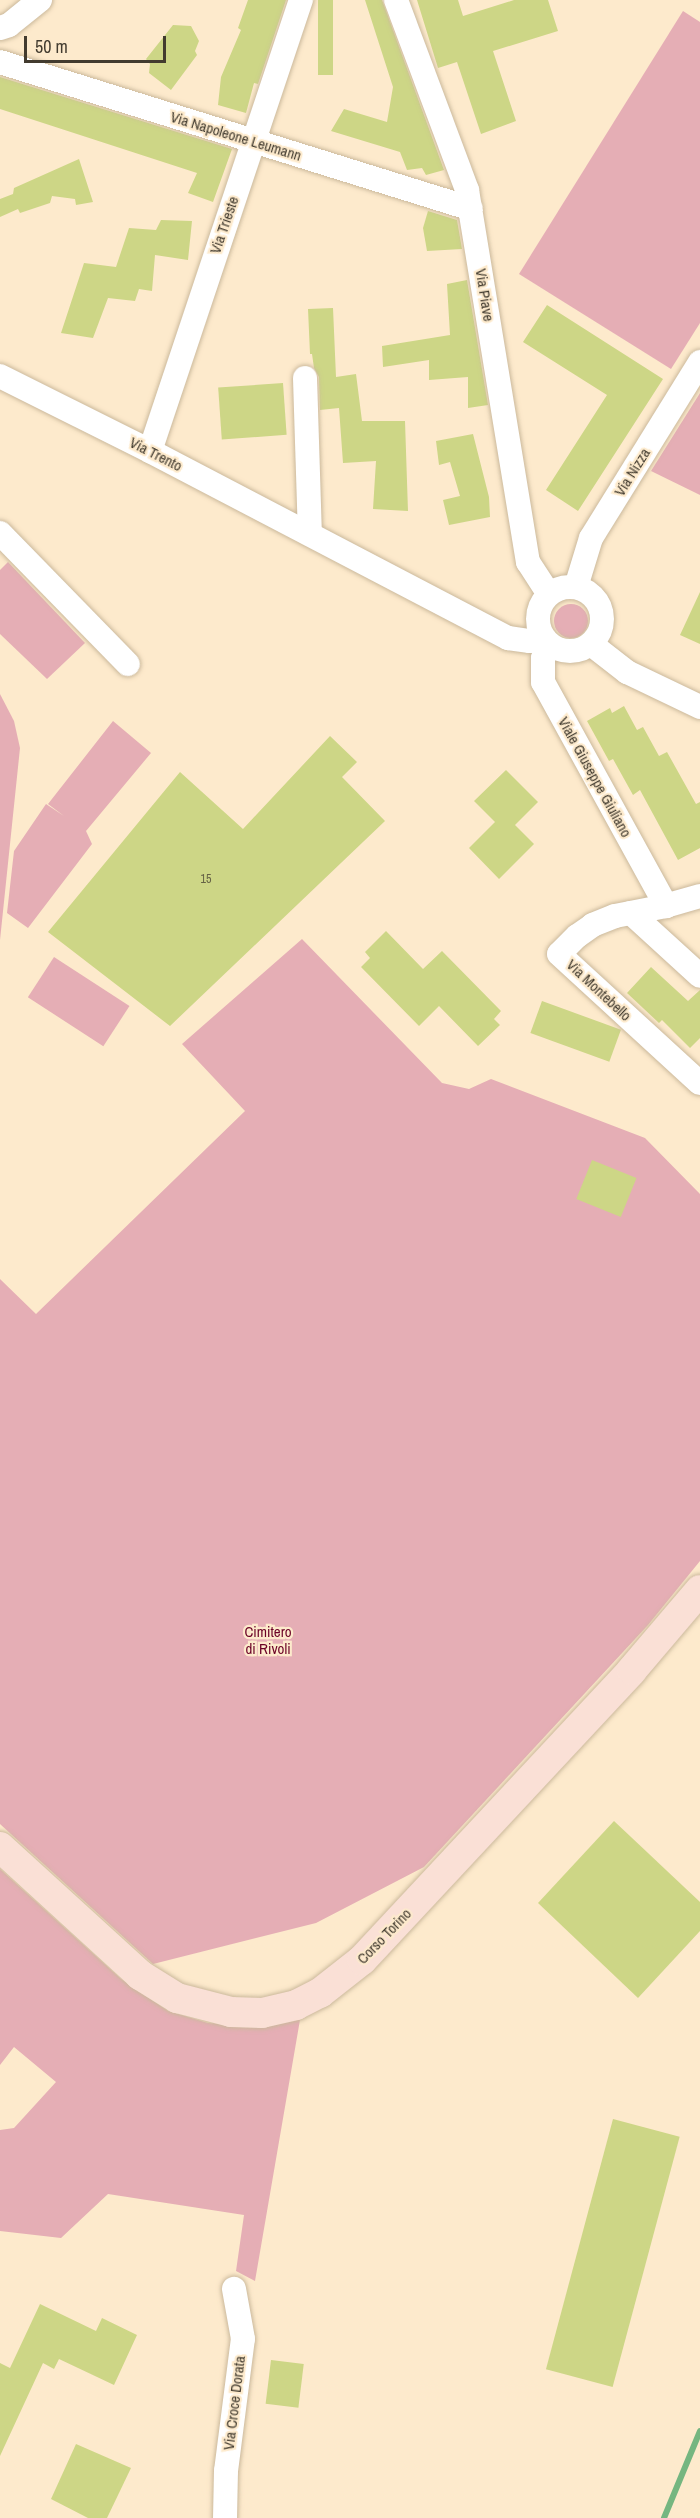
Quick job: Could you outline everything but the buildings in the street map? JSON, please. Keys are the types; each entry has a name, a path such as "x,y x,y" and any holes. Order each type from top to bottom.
{"main road":[{"name":"Corso Torino","path":"0,1847 140,1975 177,1998 202,2007 231,2012 262,2013 296,2005 320,1993 362,1960 624,1679 700,1590"}],"street":[{"path":"0,28 9,25 40,0"},
{"name":"Via Trieste","path":"150,450 301,0"},
{"name":"Via Piave","path":"396,0 467,190 528,562 549,594"},
{"name":"Via Napoleone Leumann","path":"0,62 471,209"},
{"name":"Via Nizza","path":"576,587 591,538 700,362"},
{"name":"Via Trento","path":"0,376 150,450 508,638 546,641"},
{"path":"305,378 310,534"},
{"path":"0,533 128,664"},
{"path":"576,587 594,597 603,616 602,627 591,644 573,652 564,651 546,641 537,619 543,601 549,594 558,589 576,587"},
{"name":"Viale Giuseppe Giuliano","path":"546,641 543,682 666,906"},
{"path":"591,644 627,672 700,707"},
{"name":"Via Montebello","path":"700,896 593,925 577,936 559,954 700,1083"},
{"path":"631,913 700,976"},
{"name":"Via Croce Dorata","path":"225,2518 226,2471 243,2339 234,2289"}],"green space":[{"path":"683,11 700,22 700,323 671,369 519,274"},
{"path":"700,393 700,495 651,471"},
{"path":"8,562 85,643 47,679 0,634 0,570"},
{"path":"571,604 583,609 588,621 583,633 571,638 559,633 554,621 559,609"},
{"path":"0,694 14,721 20,748 0,940"},
{"path":"113,721 151,753 86,831 92,844 28,928 7,913 14,851 46,804 64,816 48,804"},
{"name":"Cimitero di Rivoli","path":"302,939 442,1083 469,1089 491,1079 645,1138 700,1194 700,1561 648,1625 424,1867 316,1923 153,1964 0,1824 0,1279 36,1314 245,1111 182,1044"},
{"path":"54,957 129,1006 103,1046 28,997"},
{"path":"0,1869 121,1979 168,2011 208,2023 239,2025 301,2014 255,2281 236,2271 244,2215 108,2194 61,2238 0,2231 0,2130 14,2128 56,2082 14,2047 0,2065"}],"waterway":[{"path":"664,2518 700,2431"}]}
